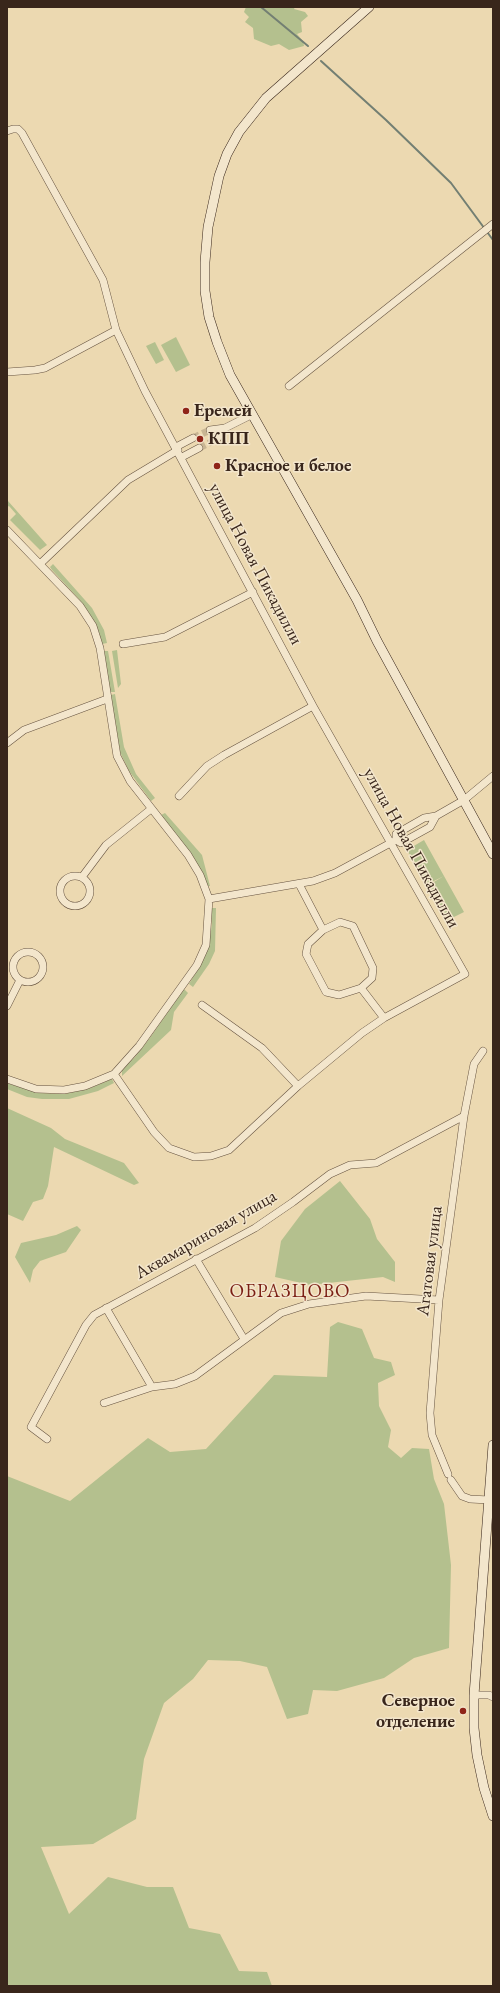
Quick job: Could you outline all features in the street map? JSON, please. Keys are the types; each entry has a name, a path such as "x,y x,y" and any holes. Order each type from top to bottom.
{"street":[{"path":"369,7 297,69 252,114 227,154 219,176 208,227 205,262 205,291 209,317 216,342 230,375 251,415 357,600 377,641 493,854"},
{"name":"улица Новая Пикадилли","path":"7,131 13,128 18,129 22,133 103,280 116,330 145,391 179,451 313,706 393,841 465,974 384,1018"},
{"path":"289,386 493,224"},
{"path":"7,372 45,368 116,330"},
{"path":"210,430 225,428 251,415"},
{"path":"217,439 225,428"},
{"path":"41,563 128,480 179,451 193,438"},
{"path":"179,451 199,448"},
{"path":"7,530 41,563 80,606 93,626 100,648 117,756 130,781 188,855 200,875 209,899 206,945 197,965 139,1046 114,1074 85,1086 64,1090 36,1090 7,1079"},
{"path":"123,644 165,637 253,592"},
{"path":"7,743 24,730 107,699"},
{"path":"179,796 207,766 313,706"},
{"path":"209,899 299,884 313,881 335,873 393,841 396,834 424,818 436,816 464,800 493,776"},
{"path":"82,878 106,845 151,809"},
{"path":"393,841 402,843 430,827 436,816"},
{"path":"72,876 82,878 86,880 90,889 88,899 80,905 70,905 66,903 61,895 61,885 72,876"},
{"path":"299,884 323,930"},
{"path":"340,922 353,926 373,968 372,978 361,988 339,995 326,992 306,954 308,944 323,930 340,922"},
{"path":"28,952 38,956 44,964 42,975 34,982 24,982 20,980 14,972 14,963 16,958 28,952"},
{"path":"7,1006 20,980"},
{"path":"114,1074 154,1132 168,1148 194,1157 212,1156 229,1150 298,1086 362,1033 384,1018 361,988"},
{"path":"202,1004 262,1048 298,1086"},
{"name":"Агатовая улица","path":"483,1051 474,1064 464,1116 439,1300 430,1413 432,1435 450,1477 462,1496 470,1499 489,1500"},
{"name":"Аквамариновая улица","path":"47,1439 31,1427 86,1325 94,1315 255,1228 330,1174 350,1165 376,1163 464,1116"},
{"path":"196,1259 244,1339"},
{"path":"104,1402 152,1387 175,1384 195,1376 281,1313 309,1304 366,1296 439,1300"},
{"path":"106,1308 152,1387"},
{"path":"493,1445 474,1694 474,1728 477,1755 484,1788 493,1816"},
{"path":"474,1694 488,1694 493,1696"}],"green space":[{"path":"246,7 295,7 294,9 305,12 308,16 301,22 302,32 297,34 303,41 304,46 289,50 279,44 271,46 254,39 253,28 245,22 249,17 244,12"},
{"path":"176,337 190,365 176,372 161,345"},
{"path":"155,342 164,360 156,364 146,346"},
{"path":"8,501 47,545 40,550 10,520 16,514 9,506 7,507"},
{"path":"53,564 92,608 104,630 107,643 102,644 99,632 89,613 78,598 52,570 50,567"},
{"path":"117,650 121,684 118,688 112,651"},
{"path":"104,651 108,651 115,692 110,692"},
{"path":"115,694 124,747 136,774 155,798 151,801 129,771 120,752 111,695"},
{"path":"165,813 202,855 210,886 208,886 195,860 161,815"},
{"path":"424,840 444,876 426,885 407,850"},
{"path":"444,876 464,912 446,921 427,886"},
{"path":"211,908 216,908 215,951 209,964 193,987 189,984 202,962 209,941 212,925"},
{"path":"184,989 188,993 174,1012 171,1030 122,1076 122,1069 135,1057 149,1039"},
{"path":"112,1079 114,1083 98,1091 69,1099 42,1099 27,1097 7,1089 7,1083 38,1093 64,1094 88,1089"},
{"path":"7,1108 51,1128 65,1139 124,1163 139,1183 134,1185 54,1147 48,1186 43,1199 33,1202 23,1221 7,1214"},
{"path":"340,1181 370,1219 377,1239 395,1262 395,1282 383,1277 310,1285 275,1277 281,1241 305,1209"},
{"path":"77,1226 81,1230 66,1252 40,1261 33,1270 30,1283 15,1257 21,1243 56,1235"},
{"path":"338,1322 362,1329 374,1358 391,1362 395,1375 378,1383 379,1406 391,1430 388,1447 401,1458 412,1448 429,1449 434,1479 444,1504 451,1565 449,1648 414,1658 384,1678 337,1691 313,1690 308,1714 287,1719 267,1667 240,1661 208,1660 193,1679 164,1703 144,1759 136,1819 93,1844 41,1847 69,1914 108,1877 147,1887 173,1887 189,1928 220,1934 239,1971 267,1972 272,1986 7,1986 7,1476 70,1501 148,1438 170,1452 206,1449 274,1375 327,1377 330,1327"}],"waterway":[{"path":"261,7 308,46"},
{"path":"321,61 386,120 451,183 493,240"}],"tunnel":[{"path":"193,438 210,430"},
{"path":"199,448 217,439"}],"place":[{"name":"Еремей","path":"186,411"},
{"name":"КПП","path":"200,439"},
{"name":"Красное и белое","path":"217,466"},
{"name":"Северное отделение","path":"463,1711"}],"district":[{"name":"ОБРАЗЦОВО","path":"290,1292"}]}
